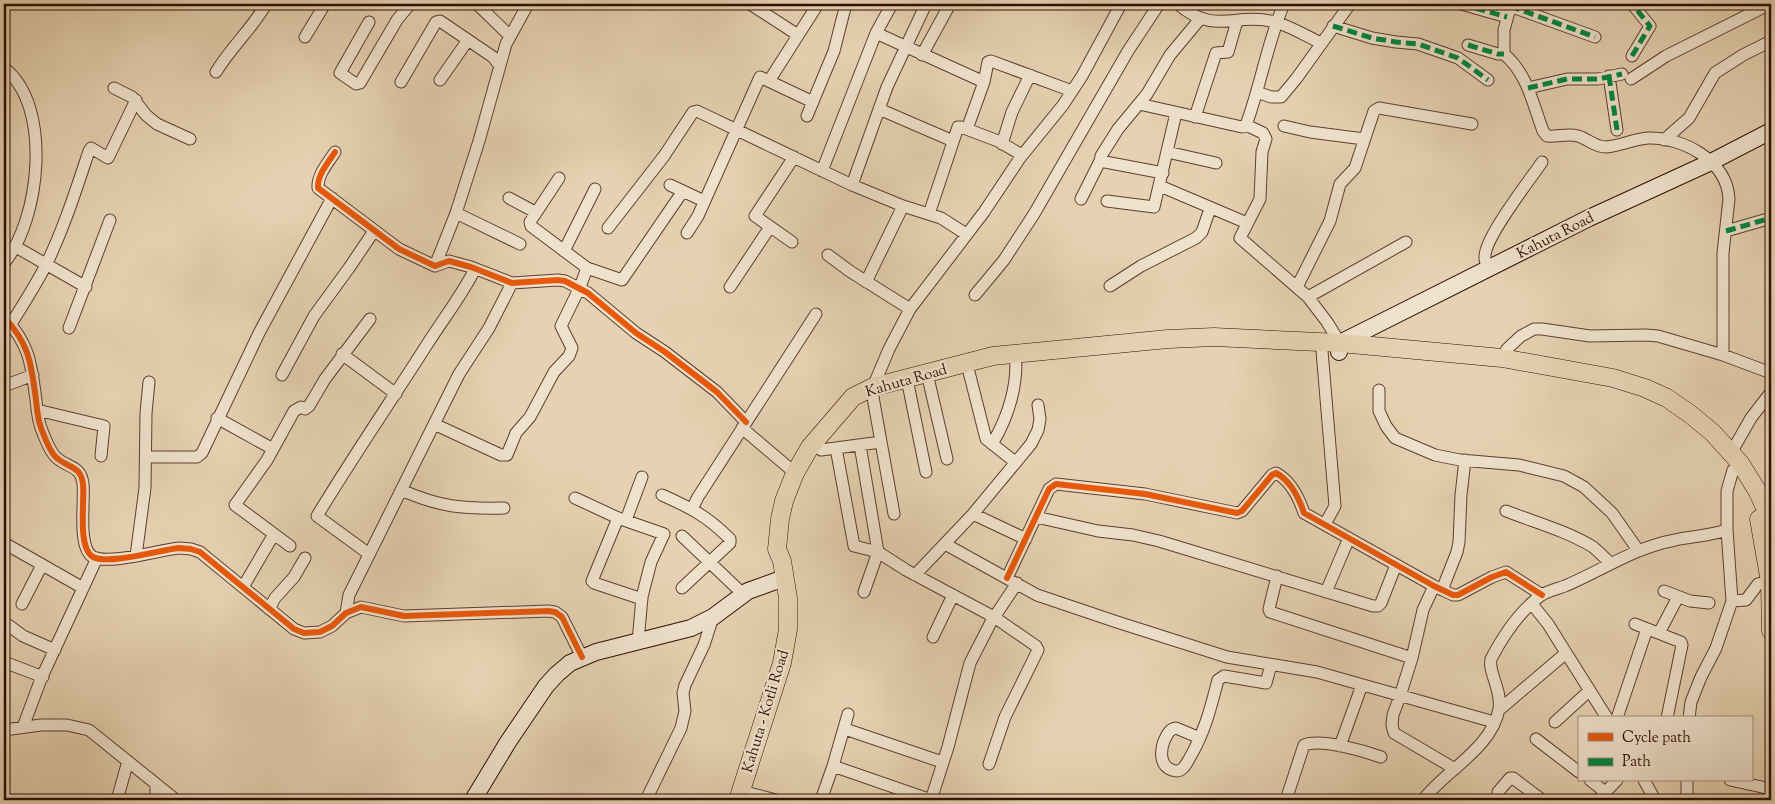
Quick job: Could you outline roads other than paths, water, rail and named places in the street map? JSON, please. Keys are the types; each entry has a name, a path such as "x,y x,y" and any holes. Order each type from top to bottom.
{"main road":[{"name":"Kahuta Road","path":"783,569 777,549 779,529 784,501 795,473 810,447 846,404 858,393 873,392 908,384 993,356 1016,358 1213,348 1334,349 1589,218 1711,162 1771,131"},
{"path":"1334,349 1502,358 1613,378 1645,388 1666,398 1690,414 1713,433 1732,453 1750,477 1769,509 1771,531"},
{"path":"1334,349 1500,367 1610,386 1642,398 1686,423 1709,443 1733,470 1758,512 1770,582 1771,631"},
{"name":"Kahuta Road","path":"908,384 929,382 1016,358"},
{"name":"Kahuta Road","path":"783,569 795,504 805,477 828,449 852,411 873,392"},
{"path":"473,800 508,742 546,686 570,663 582,657 680,632 713,617 743,594 783,569"},
{"name":"Kahuta - Kotli Road","path":"740,796 776,682 785,646 789,613 783,569"}],"street":[{"path":"216,72 227,54 256,21 266,4"},
{"path":"305,37 325,4"},
{"path":"368,22 340,73 356,84 360,83 397,20 410,4"},
{"path":"477,4 510,36"},
{"path":"435,266 456,213 510,36 528,4"},
{"path":"750,4 798,35"},
{"path":"769,81 818,4"},
{"path":"807,116 834,51 846,4"},
{"path":"822,171 876,33 892,4"},
{"path":"852,185 887,87 926,4"},
{"path":"922,55 950,4"},
{"path":"894,514 873,392 888,349 910,309 997,193 1022,155 1072,91 1121,4"},
{"path":"976,295 1004,260 1034,214 1128,50 1159,4"},
{"path":"1178,4 1200,19 1224,22 1256,19 1276,22 1321,42"},
{"path":"1246,125 1276,22 1284,4"},
{"path":"1257,92 1271,97 1282,96 1350,4"},
{"path":"1461,4 1510,9 1595,37"},
{"path":"1632,4 1650,26 1632,56"},
{"path":"1528,88 1567,79 1598,79 1609,76 1627,76 1770,4"},
{"path":"1510,9 1504,30 1504,54 1520,71 1543,131 1547,136 1567,134 1577,136 1592,144 1606,147 1647,138 1671,140 1702,154 1720,171 1729,191 1723,261 1723,356"},
{"path":"1081,199 1101,156 1118,129 1139,104 1170,55 1200,19"},
{"path":"402,82 436,22 440,21 493,57 500,66"},
{"path":"1195,117 1216,53 1228,52 1236,21"},
{"path":"1334,26 1372,38 1418,44 1458,58 1488,80"},
{"path":"876,33 984,82"},
{"path":"440,80 468,40"},
{"path":"1664,140 1689,118 1715,73 1771,40"},
{"path":"1468,45 1504,54"},
{"path":"967,129 984,82 988,62 991,61 1072,91"},
{"path":"4,68 17,83 30,108 37,162 26,222 16,247 4,263"},
{"path":"1002,144 1012,112 1030,75"},
{"path":"1609,76 1617,130"},
{"path":"687,233 704,201 760,77 813,102"},
{"path":"114,88 136,100 150,120 190,139"},
{"path":"136,100 108,158 91,148 89,151 66,218 46,264 7,321 22,339 28,352 42,433 57,459 77,469 83,482 83,528 88,552 97,558 111,559 136,556 166,549 190,549 200,552 294,629 311,634 332,626 346,613 361,607 404,616 510,611 555,612 562,617 582,657"},
{"path":"1139,104 1242,127 1246,125 1263,133 1266,140 1262,152 1260,199 1240,238 1308,297 1327,322 1334,349 1335,506 1324,524"},
{"path":"1297,287 1330,221 1340,184 1355,168 1374,111 1378,108 1472,124"},
{"path":"879,109 953,141"},
{"path":"608,228 664,156 694,112 697,111 852,185 904,206 941,218 966,234"},
{"path":"1107,201 1154,207 1176,113"},
{"path":"1284,126 1310,132 1364,139"},
{"path":"929,214 958,128 967,129 1022,155"},
{"path":"335,152 318,182 318,188 399,249 435,266 449,261 512,283 558,280 580,288 636,334 665,352 717,392 744,425 795,473"},
{"path":"1168,152 1216,163"},
{"path":"792,242 755,216 794,158"},
{"path":"1100,161 1163,173"},
{"path":"1488,269 1484,257 1494,230 1542,162"},
{"path":"559,178 535,212 530,222 531,226 587,268 622,280 683,191"},
{"path":"670,185 704,201"},
{"path":"1160,186 1210,209 1247,223"},
{"path":"564,251 595,189"},
{"path":"146,457 197,457 202,454 217,418 259,332 332,198"},
{"path":"509,198 535,212"},
{"path":"866,282 904,206"},
{"path":"1110,286 1141,266 1196,238 1202,232 1210,209"},
{"path":"456,213 520,244"},
{"path":"1726,231 1771,218"},
{"path":"69,328 86,288 110,220"},
{"path":"730,287 770,226"},
{"path":"282,375 314,316 350,268 374,231"},
{"path":"1308,297 1406,242"},
{"path":"16,247 86,288"},
{"path":"828,255 866,282 910,309"},
{"path":"434,424 501,455 507,455 516,433 530,417 554,372 569,356 572,348 561,326 580,288 587,268"},
{"path":"369,554 316,516 444,318 466,288 475,269"},
{"path":"346,613 349,595 459,374 489,328 512,283"},
{"path":"692,509 698,496 816,314"},
{"path":"290,546 235,505 267,460 294,412 301,407 305,409 309,406 342,354 370,319"},
{"path":"1502,358 1507,349 1521,336 1534,329 1590,336 1646,334 1723,356 1771,373"},
{"path":"342,354 396,394"},
{"path":"992,444 1008,406 1014,382 1016,358"},
{"path":"969,372 986,439 1015,462"},
{"path":"4,386 33,375"},
{"path":"136,556 145,488 146,413 149,382"},
{"path":"929,382 947,459"},
{"path":"908,384 926,472"},
{"path":"1379,390 1379,411 1386,426 1395,438 1436,455 1519,465 1564,476 1584,487 1612,513 1638,550"},
{"path":"1732,453 1751,418 1771,392"},
{"path":"915,575 973,514 1030,444 1038,430 1040,419 1038,405"},
{"path":"37,410 104,426 101,456"},
{"path":"217,418 273,448"},
{"path":"881,442 828,449 854,546 878,552 915,575 994,617 1036,646 1038,650 1005,717 989,764"},
{"path":"860,445 878,552 864,592"},
{"path":"1455,769 1394,733 1392,725 1393,715 1412,658 1423,610 1438,588 1458,547 1461,495 1466,460"},
{"path":"1690,716 1691,702 1716,648 1732,601 1727,530 1727,491 1733,470"},
{"path":"833,766 931,800 970,663 1012,581 1026,539 1036,517 1049,490 1056,484 1145,494 1237,513 1242,511 1272,475 1276,473 1297,494 1304,512 1452,595 1458,595 1492,577 1506,572 1542,594"},
{"path":"642,477 592,581 642,599"},
{"path":"401,490 424,500 446,506 474,509 504,508"},
{"path":"662,495 709,519 730,539 730,543 682,588"},
{"path":"575,498 622,519 664,534 651,562 642,599 638,642"},
{"path":"1506,511 1554,529 1594,548 1610,563"},
{"path":"973,514 1026,539"},
{"path":"1036,517 1098,531 1133,535 1159,541 1378,606 1381,603 1396,565"},
{"path":"1423,800 1492,729 1500,695 1490,666 1491,659 1512,625 1542,594 1566,586 1638,550 1674,540 1710,536 1727,530"},
{"path":"243,587 274,534"},
{"path":"682,536 743,594"},
{"path":"1326,592 1349,538"},
{"path":"4,544 83,588"},
{"path":"945,544 1054,602 1228,657 1317,672 1494,722"},
{"path":"23,727 42,677 97,558"},
{"path":"269,609 275,598 294,578 305,558"},
{"path":"22,604 42,565"},
{"path":"1277,576 1269,609 1270,612 1412,658"},
{"path":"1732,601 1746,600 1758,584 1770,582"},
{"path":"1664,591 1678,597 1710,603"},
{"path":"933,637 953,595"},
{"path":"1659,633 1678,597"},
{"path":"1532,604 1548,624 1606,716"},
{"path":"646,800 681,728 685,711 683,693 685,685 704,645 713,617"},
{"path":"4,622 23,636 55,650"},
{"path":"1635,624 1681,642 1682,645 1667,716"},
{"path":"1618,716 1647,629"},
{"path":"1498,710 1566,653"},
{"path":"4,662 42,677"},
{"path":"1200,738 1220,677 1224,676 1266,683 1271,665"},
{"path":"1340,746 1362,685"},
{"path":"1555,722 1589,691"},
{"path":"821,800 845,729 848,714"},
{"path":"4,730 41,725 59,725 89,730 176,800"},
{"path":"845,729 942,762"},
{"path":"1536,738 1578,771"},
{"path":"1286,800 1304,745 1312,743 1340,746 1381,757"},
{"path":"117,800 128,761"},
{"path":"1498,792 1510,778 1513,778 1542,800"},
{"path":"1592,782 1602,796 1615,782"},
{"path":"1645,782 1654,800"},
{"path":"1687,782 1687,800"},
{"path":"1738,782 1771,790"},
{"path":"156,784 156,800"},
{"path":"740,796 776,800"}]}
